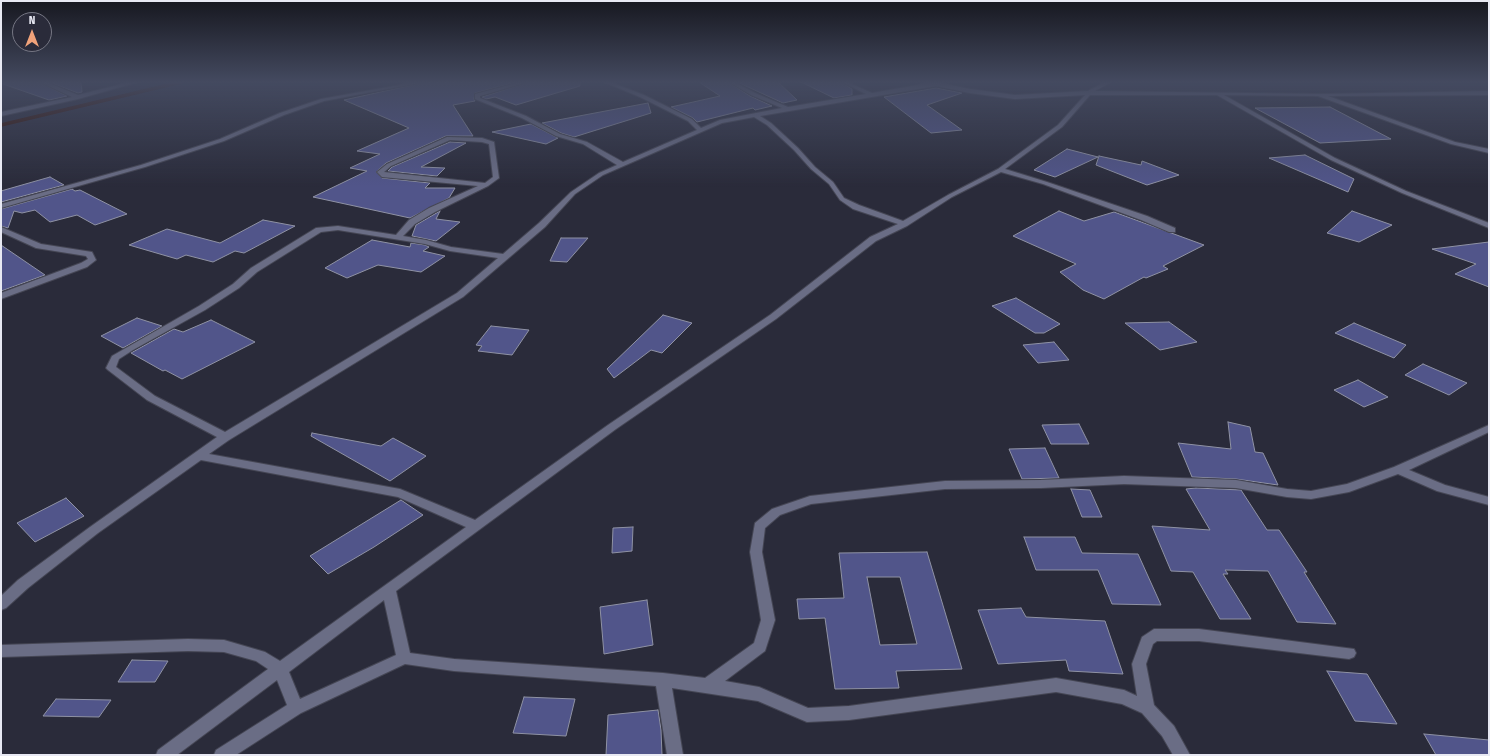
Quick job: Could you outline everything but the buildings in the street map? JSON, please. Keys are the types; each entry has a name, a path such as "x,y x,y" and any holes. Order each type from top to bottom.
{"street":[{"path":"1,206 143,166 222,140 274,117"},
{"path":"526,117 558,134 585,144 621,164"},
{"path":"685,117 690,120 700,130"},
{"path":"1,604 23,584 94,530 226,437 460,295 542,226 573,193 594,178 621,164 645,156 700,130 720,122 743,117"},
{"path":"758,117 769,124 796,149 813,168 831,183 842,199 856,207 904,224"},
{"path":"164,755 389,588 612,427 773,317 873,239 904,224 950,196 1000,170 1060,126 1068,117"},
{"path":"1259,117 1332,159 1404,192 1489,226"},
{"path":"1384,117 1453,142 1489,151"},
{"path":"397,238 412,222 432,210 486,185 496,178 492,143 482,140 449,138 389,165 380,172 382,175 486,185"},
{"path":"1000,170 1045,183 1144,218 1172,230"},
{"path":"226,437 151,398 111,368 115,358 202,308 236,286 254,270 319,230 338,228 426,242 450,249 504,257"},
{"path":"1,229 39,246 89,254 92,260 84,265 1,296"},
{"path":"707,685 760,647 768,620 756,552 759,526 776,512 810,500 945,485 1041,484 1124,480 1236,484 1287,493 1312,495 1349,488 1398,470 1451,447 1489,428"},
{"path":"200,456 400,493 476,526"},
{"path":"1398,470 1441,488 1489,501"},
{"path":"389,588 404,658"},
{"path":"1147,708 1140,664 1147,641 1154,636 1199,635 1349,653"},
{"path":"1,651 188,645 224,646 260,656 280,668 296,708"},
{"path":"222,755 296,708 404,658 454,665 663,680 707,685 759,694 807,715 850,713 1056,685 1124,697 1147,708 1168,731 1182,755"},
{"path":"663,680 675,755"}],"waterway":[{"path":"1,125 33,117"}]}
